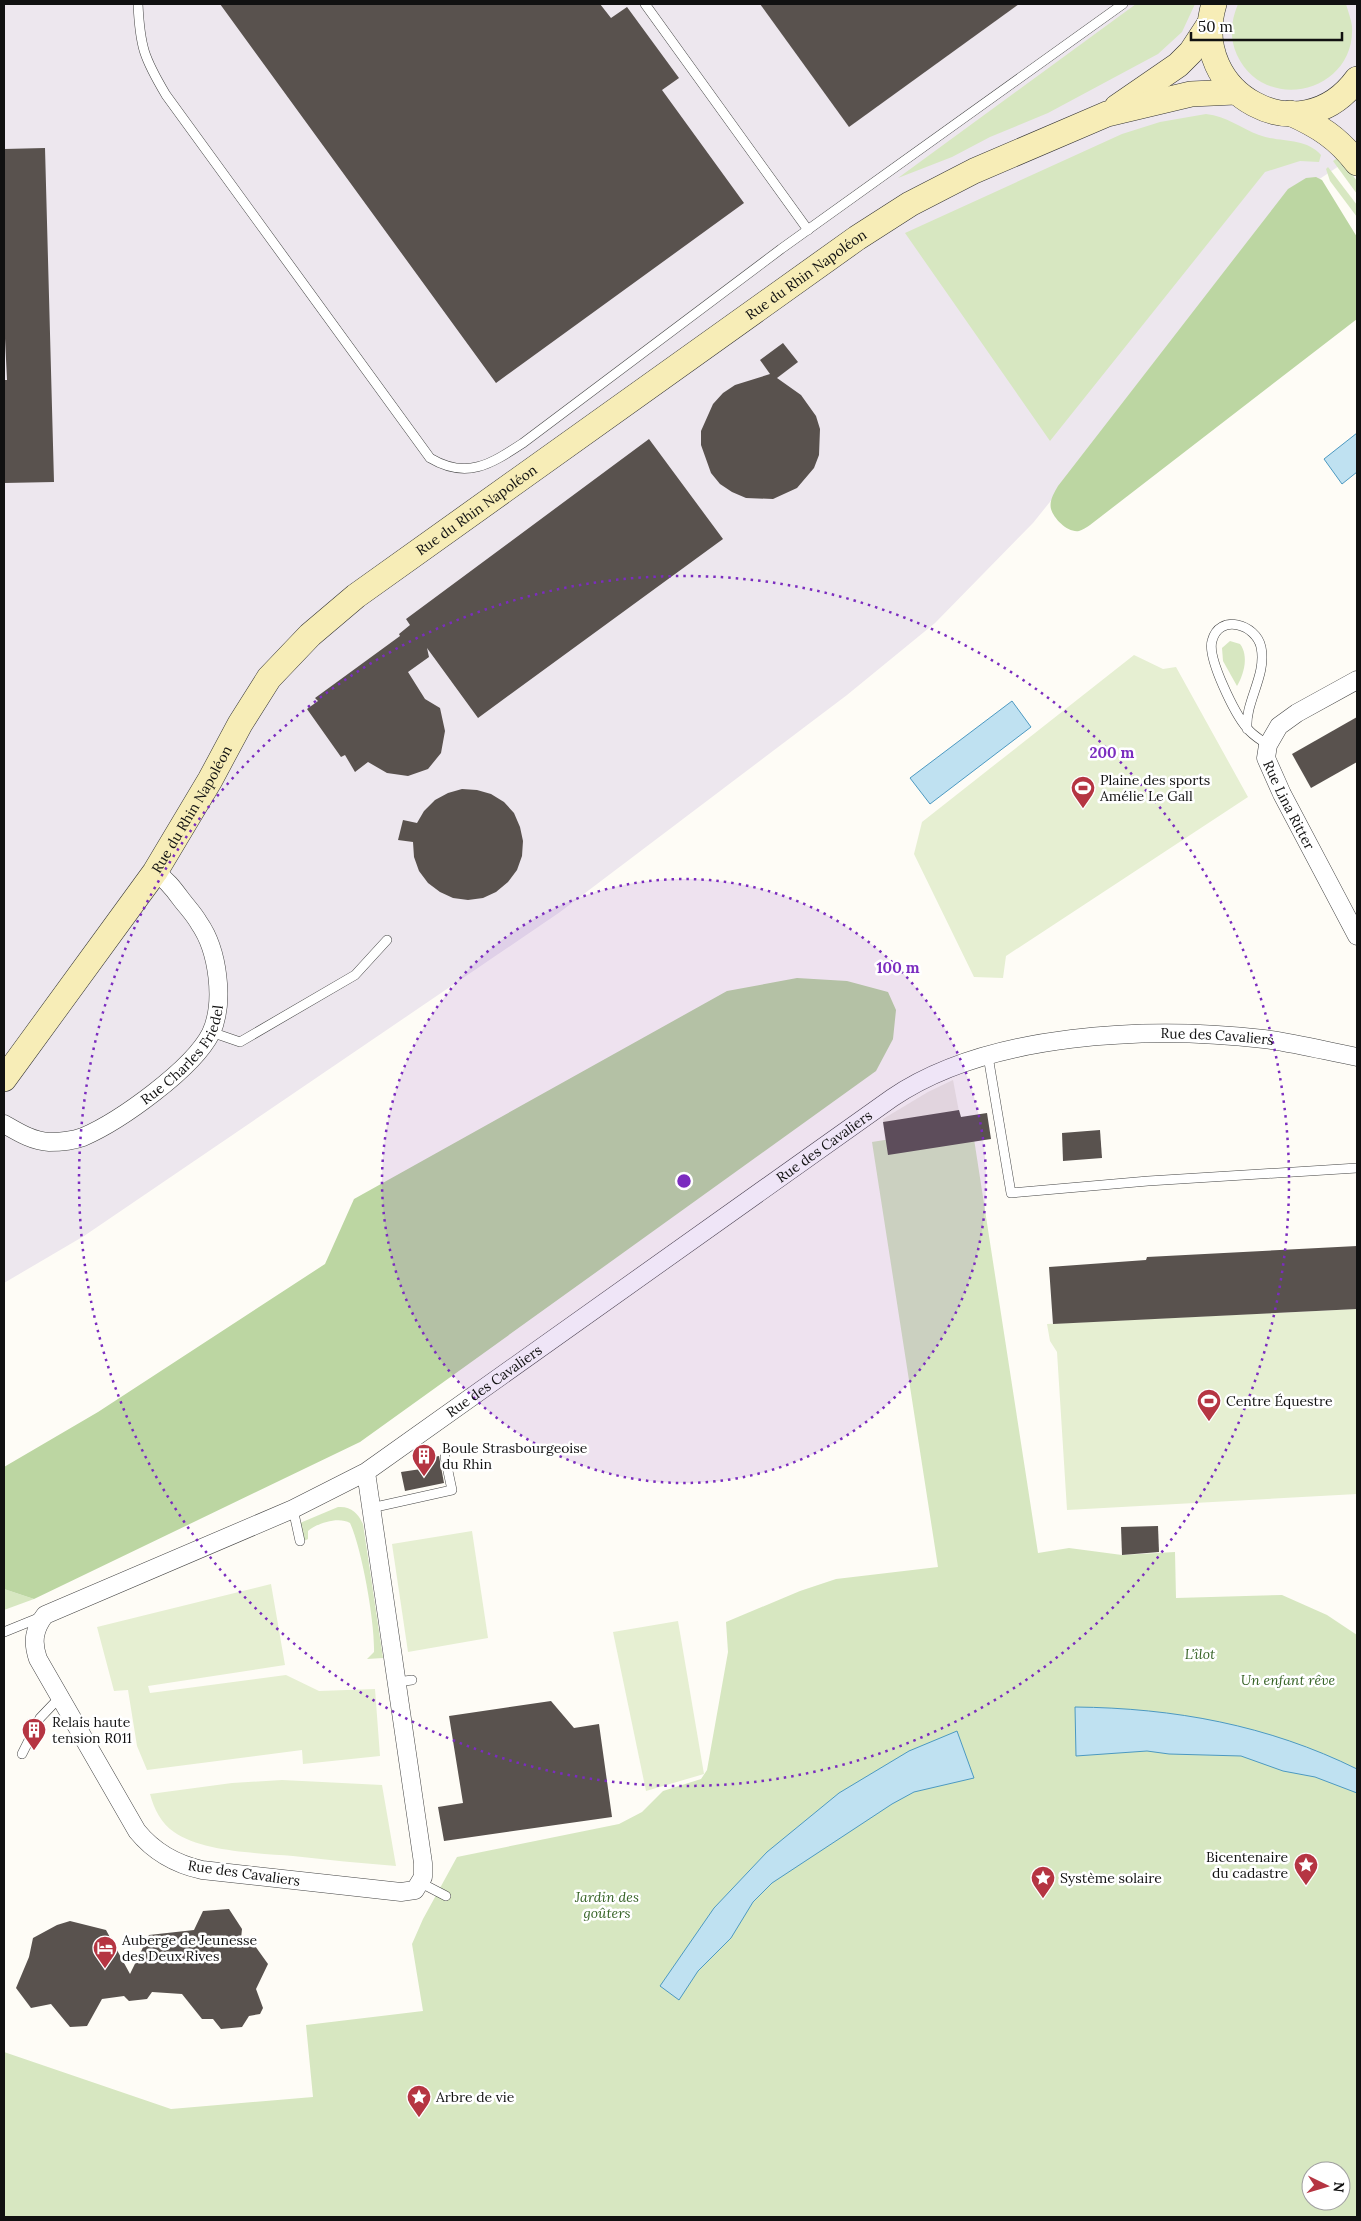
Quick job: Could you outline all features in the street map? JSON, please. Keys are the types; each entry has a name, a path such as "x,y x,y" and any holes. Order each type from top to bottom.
{"main road":[{"path":"1212,13 1210,42 1214,60 1235,92 1255,106 1266,110 1304,113 1330,104 1342,96 1357,79"},
{"name":"Rue du Rhin Napoléon","path":"1107,114 1178,65 1191,52 1212,13"},
{"name":"Rue du Rhin Napoléon","path":"4,1079 155,872 210,780 240,724 269,678 310,635 356,596 849,244 903,209 974,171 1107,114 1191,94 1235,92"},
{"path":"1290,113 1311,123 1340,142 1357,163"}],"street":[{"name":"Rue Lina Ritter","path":"1357,680 1279,726 1268,745 1266,758 1270,772 1357,936"},
{"name":"Rue Charles Friedel","path":"4,1124 36,1140 65,1141 81,1137 102,1127 151,1095 200,1050 211,1032 216,1012 218,991 214,956 201,924 165,879 155,872"},
{"name":"Rue des Cavaliers","path":"421,1883 415,1890 410,1892 202,1870 175,1862 149,1845 137,1831 60,1697 35,1649 36,1630 45,1615 293,1509 366,1472 913,1084 952,1067 988,1056 1066,1040 1138,1035 1206,1035 1265,1040 1357,1057"},
{"path":"366,1472 371,1508 404,1681 423,1863 421,1883"}],"lane":[{"path":"138,4 139,40 148,66 166,95 430,458 444,466 462,469 479,468 497,460 808,230 1124,4"},
{"path":"645,4 808,230"},
{"path":"1247,729 1248,710 1260,674 1260,645 1257,638 1246,627 1230,624 1215,634 1212,640 1213,660 1247,729 1268,745"},
{"path":"211,1032 240,1042 356,975 386,940"},
{"path":"988,1056 1011,1193 1148,1181 1357,1168"},
{"path":"371,1508 452,1490 445,1458"},
{"path":"293,1509 300,1541"},
{"path":"4,1632 45,1615"},
{"path":"22,1754 40,1718 60,1697"},
{"path":"421,1883 446,1896"}],"shaded area":[{"path":"4,4 1357,4 1357,154 1297,194 1033,523 935,623 847,695 560,912 84,1236 4,1283"},
{"path":"953,1080 962,1128 885,1140 883,1119 928,1092"}],"green space":[{"path":"1136,4 1195,4 1182,32 1158,54 1048,113 990,137 952,157 898,178"},
{"path":"1238,4 1346,4 1352,26 1349,49 1340,67 1325,80 1306,88 1287,90 1267,85 1250,74 1234,48 1232,29"},
{"path":"1206,114 1227,120 1259,135 1308,145 1321,155 1319,162 1300,161 1265,172 1050,441 905,233 1122,134 1160,122"},
{"path":"1339,157 1357,181 1357,194 1333,161"},
{"path":"1328,167 1357,205 1357,217 1330,181 1326,169"},
{"path":"1316,177 1322,180 1357,237 1357,319 1090,525 1079,531 1066,528 1058,521 1051,509 1051,500 1058,486 1288,189 1306,178"},
{"path":"1230,641 1240,644 1245,659 1242,676 1237,686 1223,661 1222,648"},
{"name":"Plaine des sports Amélie Le Gall","path":"1134,655 1163,669 1176,667 1248,797 1006,956 1003,978 974,977 914,854 922,822"},
{"path":"797,978 847,981 888,992 896,1010 893,1039 876,1071 360,1442 34,1599 4,1589 4,1467 98,1412 325,1264 354,1199 727,991"},
{"path":"972,1126 1038,1553 1069,1548 1122,1555 1175,1552 1176,1598 1282,1595 1327,1615 1357,1635 1357,2217 4,2217 4,2052 171,2109 313,2097 306,2025 423,2011 412,1944 423,1919 457,1857 619,1824 642,1812 663,1791 701,1779 707,1770 728,1652 726,1622 800,1591 836,1579 938,1567 872,1142"},
{"name":"Centre Équestre","path":"1357,1309 1357,1494 1067,1510 1057,1352 1050,1341 1047,1324"},
{"path":"338,1507 354,1511 363,1524 383,1658 367,1659 374,1652 372,1623 367,1586 355,1535 350,1523 334,1520 322,1523 308,1531 308,1539 304,1541 300,1523"},
{"path":"472,1531 488,1638 408,1652 392,1544"},
{"path":"271,1584 285,1665 148,1686 150,1693 286,1675 319,1691 375,1689 380,1756 303,1764 302,1750 147,1770 137,1746 128,1690 114,1691 97,1627"},
{"path":"4,1589 34,1599 4,1610"},
{"path":"678,1621 704,1774 646,1791 613,1632"},
{"path":"282,1780 382,1785 396,1866 248,1852 200,1844 186,1839 165,1824 156,1810 150,1794 232,1783"}],"water":[{"path":"1357,433 1357,472 1342,484 1324,459"},
{"path":"1012,701 1031,727 930,804 910,778"},
{"path":"1075,1707 1112,1708 1184,1715 1255,1730 1323,1754 1357,1769 1357,1793 1315,1777 1283,1771 1241,1756 1169,1754 1147,1751 1076,1756"},
{"path":"957,1731 974,1778 914,1792 892,1804 772,1883 753,1902 731,1938 698,1971 679,2000 660,1986 714,1908 767,1852 839,1793 909,1751"}],"building":[{"path":"220,4 600,4 611,18 627,7 679,78 662,90 744,203 496,383"},
{"path":"760,4 1019,4 849,127"},
{"path":"45,148 54,482 4,483 4,380 7,380 4,318 4,149"},
{"path":"783,343 798,362 777,378 801,395 816,416 820,429 819,455 814,468 797,488 773,499 746,498 720,484 711,473 701,445 701,431 713,404 723,393 735,385 770,374 760,360"},
{"path":"649,439 723,539 478,718 427,648 429,657 408,672 425,699 440,708 445,731 441,753 428,769 408,776 387,773 368,762 355,772 345,755 341,757 307,709 318,701 315,698 400,636 399,634 410,625 406,619"},
{"path":"1357,717 1357,762 1311,788 1292,754"},
{"path":"462,789 477,790 491,794 504,802 514,813 523,841 522,856 517,870 508,882 496,892 483,898 468,900 453,898 440,892 428,883 419,871 414,857 413,842 398,840 403,820 417,823 424,811 435,800 448,793"},
{"path":"959,1110 961,1117 987,1113 991,1139 888,1155 883,1122"},
{"path":"1100,1130 1102,1158 1063,1161 1062,1133"},
{"path":"1357,1246 1357,1309 1053,1324 1049,1267 1146,1260 1147,1257"},
{"name":"Boule Strasbourgeoise du Rhin","path":"439,1456 444,1483 405,1491 401,1472 421,1469 419,1460"},
{"path":"1158,1526 1159,1552 1122,1555 1121,1527"},
{"path":"551,1701 574,1728 599,1724 612,1817 444,1841 438,1807 463,1803 449,1716"},
{"name":"Auberge de Jeunesse des Deux Rives","path":"229,1909 242,1929 241,1939 253,1943 268,1964 256,1989 263,2008 260,2014 249,2016 242,2027 221,2029 213,2019 202,2019 182,1994 152,1992 147,1999 129,2001 124,1996 102,1999 87,2026 70,2027 51,2004 31,2008 16,1988 29,1957 33,1938 57,1925 70,1921 106,1930 130,1974 149,1935 194,1930 203,1911"}],"place":[{"name":"Plaine des sports Amélie Le Gall","path":"1083,809"},
{"name":"Centre Équestre","path":"1209,1422"},
{"name":"Boule Strasbourgeoise du Rhin","path":"424,1477"},
{"name":"Relais haute tension R011","path":"34,1751"},
{"name":"Bicentenaire du cadastre","path":"1306,1886"},
{"name":"Système solaire","path":"1043,1899"},
{"name":"Auberge de Jeunesse des Deux Rives","path":"105,1969"},
{"name":"Arbre de vie","path":"419,2118"}],"park label":[{"name":"L'îlot","path":"1200,1654"},
{"name":"Un enfant rêve","path":"1288,1680"},
{"name":"Jardin des goûters","path":"607,1905"}]}
